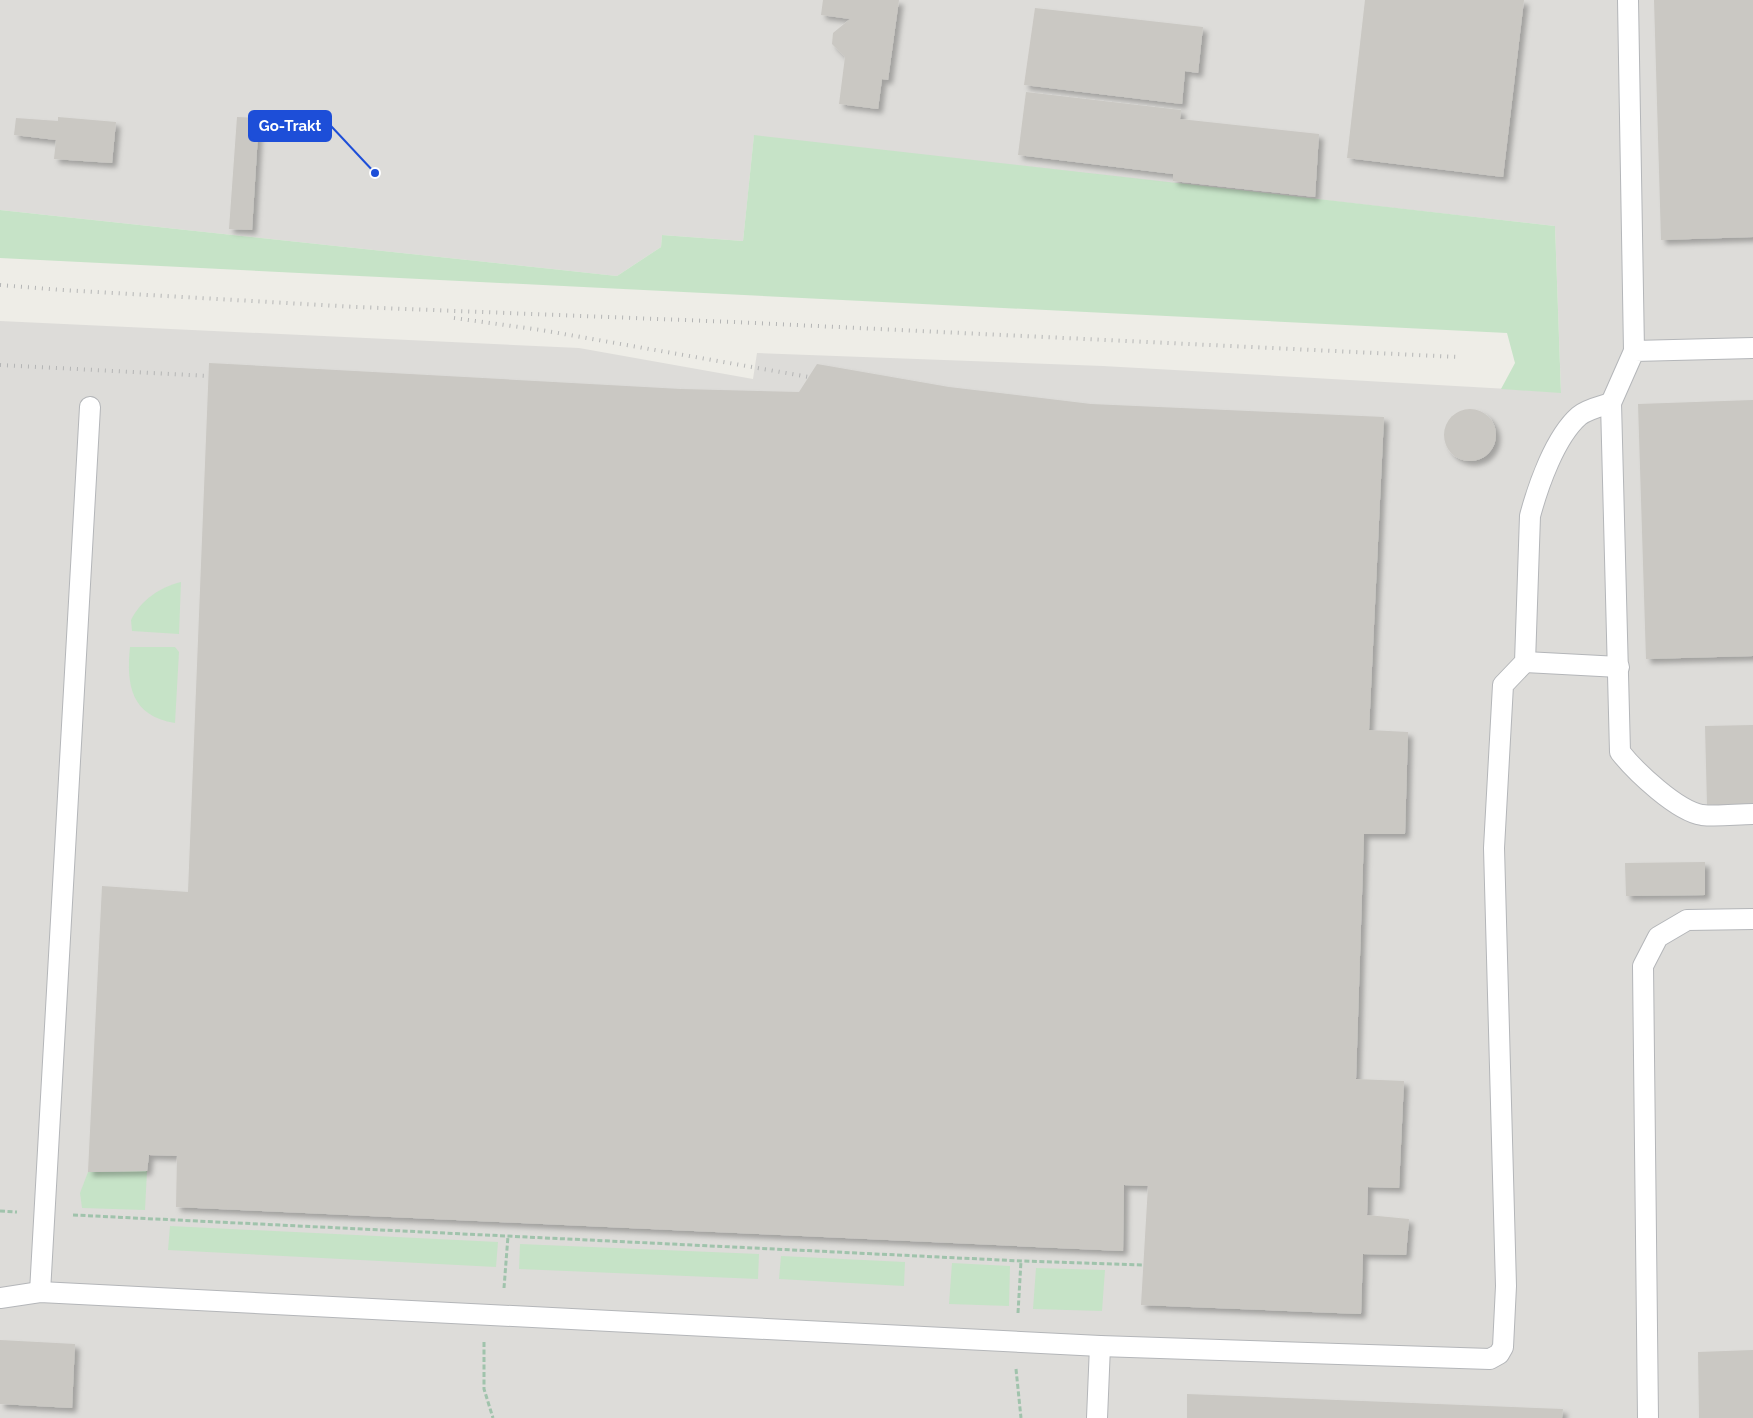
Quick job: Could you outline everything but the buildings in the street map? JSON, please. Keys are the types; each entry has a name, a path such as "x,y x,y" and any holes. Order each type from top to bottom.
{"lane":[{"path":"1628,0 1634,351 1612,403 1620,752 1630,765 1685,810 1703,815 1753,814"},
{"path":"1634,351 1753,348"},
{"path":"0,1298 40,1292 1100,1346 1490,1359 1499,1354 1503,1347 1506,1286 1494,848 1503,685 1525,662 1530,516 1533,505 1557,444 1580,415 1612,403"},
{"path":"40,1292 90,407"},
{"path":"1525,662 1619,667"},
{"path":"1648,1418 1643,966 1658,937 1687,920 1753,919"},
{"path":"1097,1418 1100,1346"}],"path":[{"path":"0,1211 1021,1261 1143,1265"}],"shaded area":[{"path":"0,0 1753,0 1753,1418 0,1418 0,321 579,348 753,379 757,353 1103,366 1561,392 1555,226 754,136 743,241 662,235 661,247 617,276 0,210"}],"green space":[{"path":"754,135 1555,226 1561,393 1501,389 1515,363 1507,333 0,258 0,210 617,276 661,247 662,235 743,241"},
{"path":"181,582 179,634 132,631 131,620 140,606 152,595 166,587"},
{"path":"130,647 175,647 179,652 175,723 149,714 134,697 129,674"},
{"path":"147,1171 145,1210 82,1208 80,1193 88,1172"},
{"path":"170,1226 498,1242 496,1267 168,1250"},
{"path":"520,1244 759,1254 758,1279 519,1269"},
{"path":"781,1256 905,1262 904,1286 779,1279"},
{"path":"952,1263 1010,1266 1009,1306 949,1304"},
{"path":"1036,1268 1105,1270 1102,1311 1033,1309"}],"railway":[{"path":"0,285 356,307 734,322 1458,357"},
{"path":"454,318 541,330 809,377"},
{"path":"0,365 209,376"}],"place":[{"name":"Go-Trakt","path":"375,173"}]}
